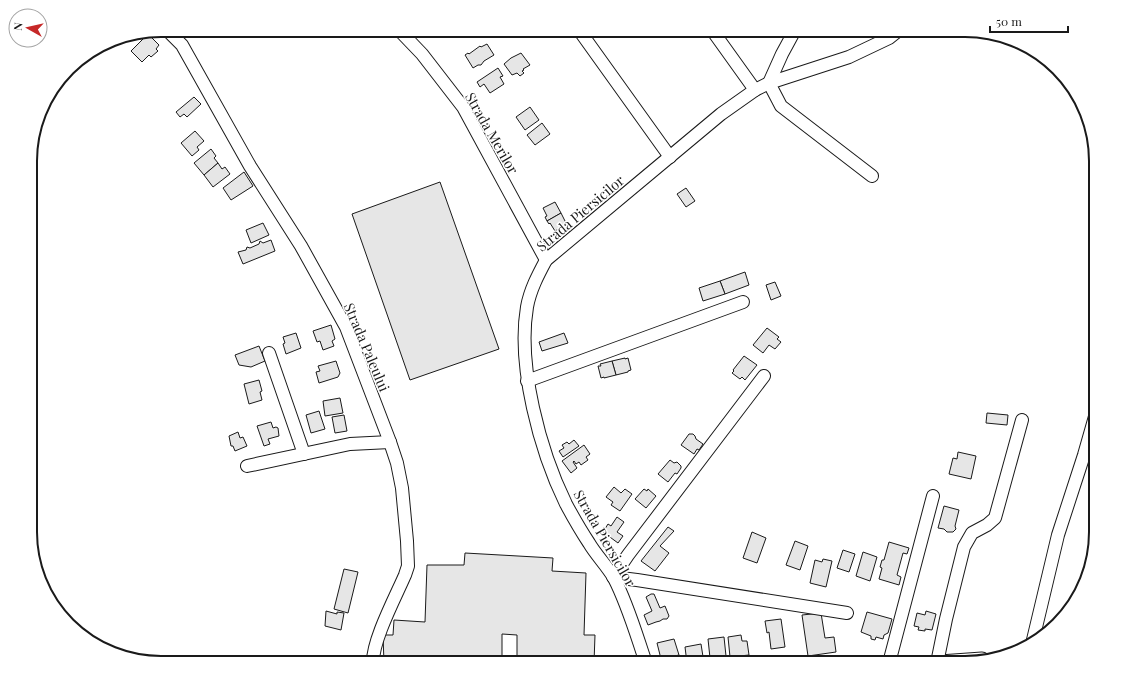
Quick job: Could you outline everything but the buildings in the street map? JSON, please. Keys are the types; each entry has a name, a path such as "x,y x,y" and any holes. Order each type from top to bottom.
{"street":[{"name":"Strada Paleului","path":"174,37 182,45 250,166 302,246 346,327 397,463 402,488 408,566 381,629 375,647 374,656"},
{"name":"Strada Merilor","path":"406,37 422,54 463,107 546,260"},
{"path":"584,37 670,157"},
{"path":"717,37 755,90"},
{"path":"792,37 782,54 769,83 780,106 872,176"},
{"name":"Strada Piersicilor","path":"644,656 628,612 613,577 589,543 566,503 545,450 527,381 524,340 527,307 534,284 546,260 721,114 755,90 769,83 849,56 890,37"},
{"path":"527,381 743,302"},
{"path":"269,353 304,454"},
{"path":"764,376 628,555 613,577 847,613"},
{"path":"939,656 946,619 964,547 972,533 987,525 995,518 1022,420"},
{"path":"1034,634 1058,536 1089,438"},
{"path":"247,466 350,444 390,442"},
{"path":"891,656 933,496"}]}
